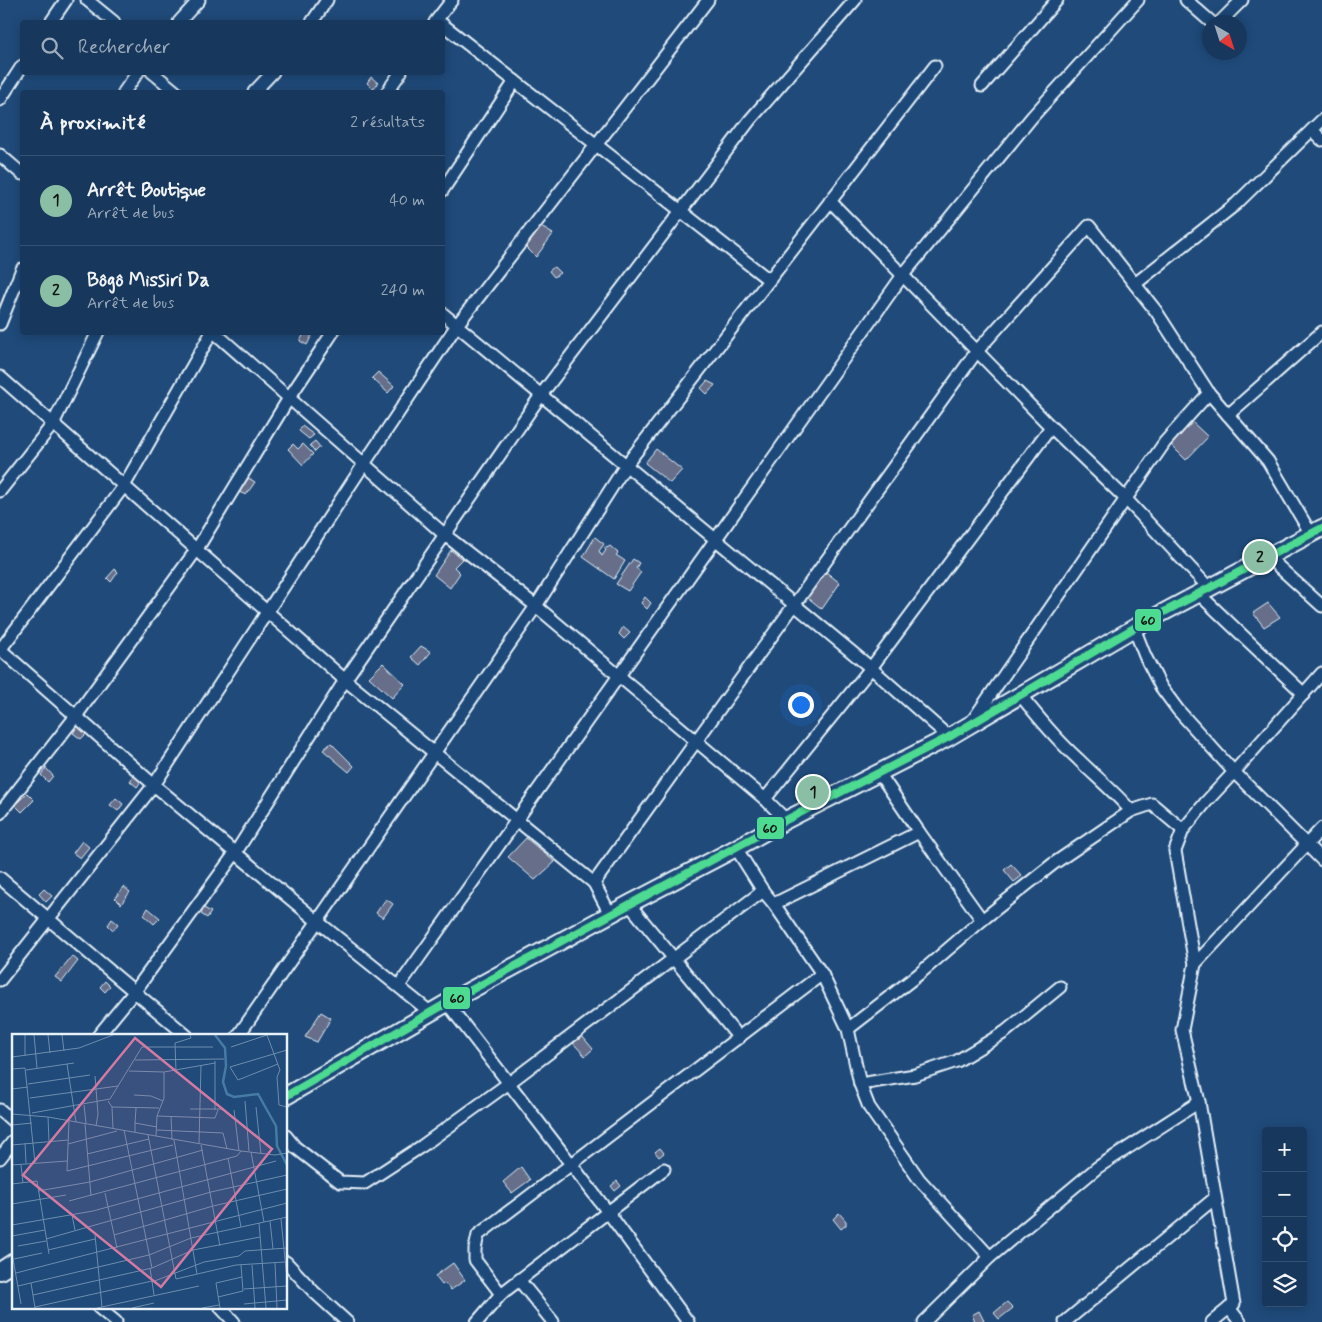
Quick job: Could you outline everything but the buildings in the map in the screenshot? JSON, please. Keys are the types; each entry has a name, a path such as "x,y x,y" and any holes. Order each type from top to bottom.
{"main road":[{"path":"288,1095 446,1003 610,914 786,820 950,737 1134,628 1316,531"},
{"path":"0,1271 12,1263"}],"street":[{"path":"52,20 66,0"},
{"path":"87,0 112,20"},
{"path":"181,20 199,0"},
{"path":"313,20 327,0"},
{"path":"440,20 452,0"},
{"path":"0,980 154,785 457,325 708,0"},
{"path":"100,1034 135,991 236,852 345,680 541,395 750,120 855,0"},
{"path":"982,86 1057,0"},
{"path":"399,986 903,275 1032,117 1138,0"},
{"path":"1186,0 1203,15"},
{"path":"1227,15 1242,0"},
{"path":"445,27 769,280"},
{"path":"239,1034 536,606 626,466 935,66"},
{"path":"0,100 20,69"},
{"path":"125,90 136,75"},
{"path":"156,75 174,90"},
{"path":"256,90 270,75"},
{"path":"388,90 399,75"},
{"path":"445,186 515,81"},
{"path":"1135,284 1236,204 1322,120"},
{"path":"1312,130 1322,140"},
{"path":"0,155 20,172"},
{"path":"830,201 1051,427 1125,498 1204,591 1304,694"},
{"path":"594,883 977,351 1088,226 1161,318 1209,392 1268,461 1316,531"},
{"path":"0,324 20,274"},
{"path":"445,315 871,668 950,737"},
{"path":"1228,415 1322,332"},
{"path":"0,490 54,424 97,335"},
{"path":"211,335 124,486 0,650 154,785 430,1012"},
{"path":"216,335 445,535 536,606 764,799 786,820"},
{"path":"0,813 76,716 197,550 289,398 331,335"},
{"path":"0,377 345,680 594,883 610,914"},
{"path":"970,725 1165,442 1209,392"},
{"path":"764,799 871,668 1051,427"},
{"path":"1268,557 1322,606"},
{"path":"1134,628 1145,656 1161,687 1178,710 1234,772 1322,860"},
{"path":"1212,1322 1234,1304 1199,1102 1182,1030 1195,964 1174,851 1183,830 1206,802 1322,673"},
{"path":"1021,696 1047,728 1076,758 1122,800 1130,811"},
{"path":"879,773 982,920"},
{"path":"848,1030 1053,864 1130,811 1152,804 1183,830"},
{"path":"1195,964 1322,828"},
{"path":"774,904 919,832"},
{"path":"736,848 763,891 822,974 848,1030 860,1084 869,1107 919,1179 990,1256"},
{"path":"0,878 186,1034"},
{"path":"288,1138 295,1147 340,1182 365,1183 422,1146 509,1083 763,891"},
{"path":"629,904 739,1038"},
{"path":"501,1294 475,1260 478,1236 822,974"},
{"path":"860,1084 916,1075 957,1062 1005,1032 1060,987"},
{"path":"446,1003 608,1212 688,1322"},
{"path":"924,1322 990,1256 1098,1167 1199,1102"},
{"path":"0,1110 12,1120"},
{"path":"0,1158 12,1143"},
{"path":"477,1322 501,1294 664,1169"},
{"path":"1065,1322 1215,1198"},
{"path":"288,1264 314,1292 347,1322"},
{"path":"519,1280 553,1322"},
{"path":"1229,1308 1240,1322"},
{"path":"101,1310 116,1322"},
{"path":"223,1310 234,1322"}],"transit line":[{"name":"60","path":"288,1095 447,1003 786,820 949,737 1134,628 1322,528"}],"place":[{"name":"Bôgô Missiri Da","path":"1260,557"},
{"name":"Arrêt Boutique","path":"813,792"}]}
